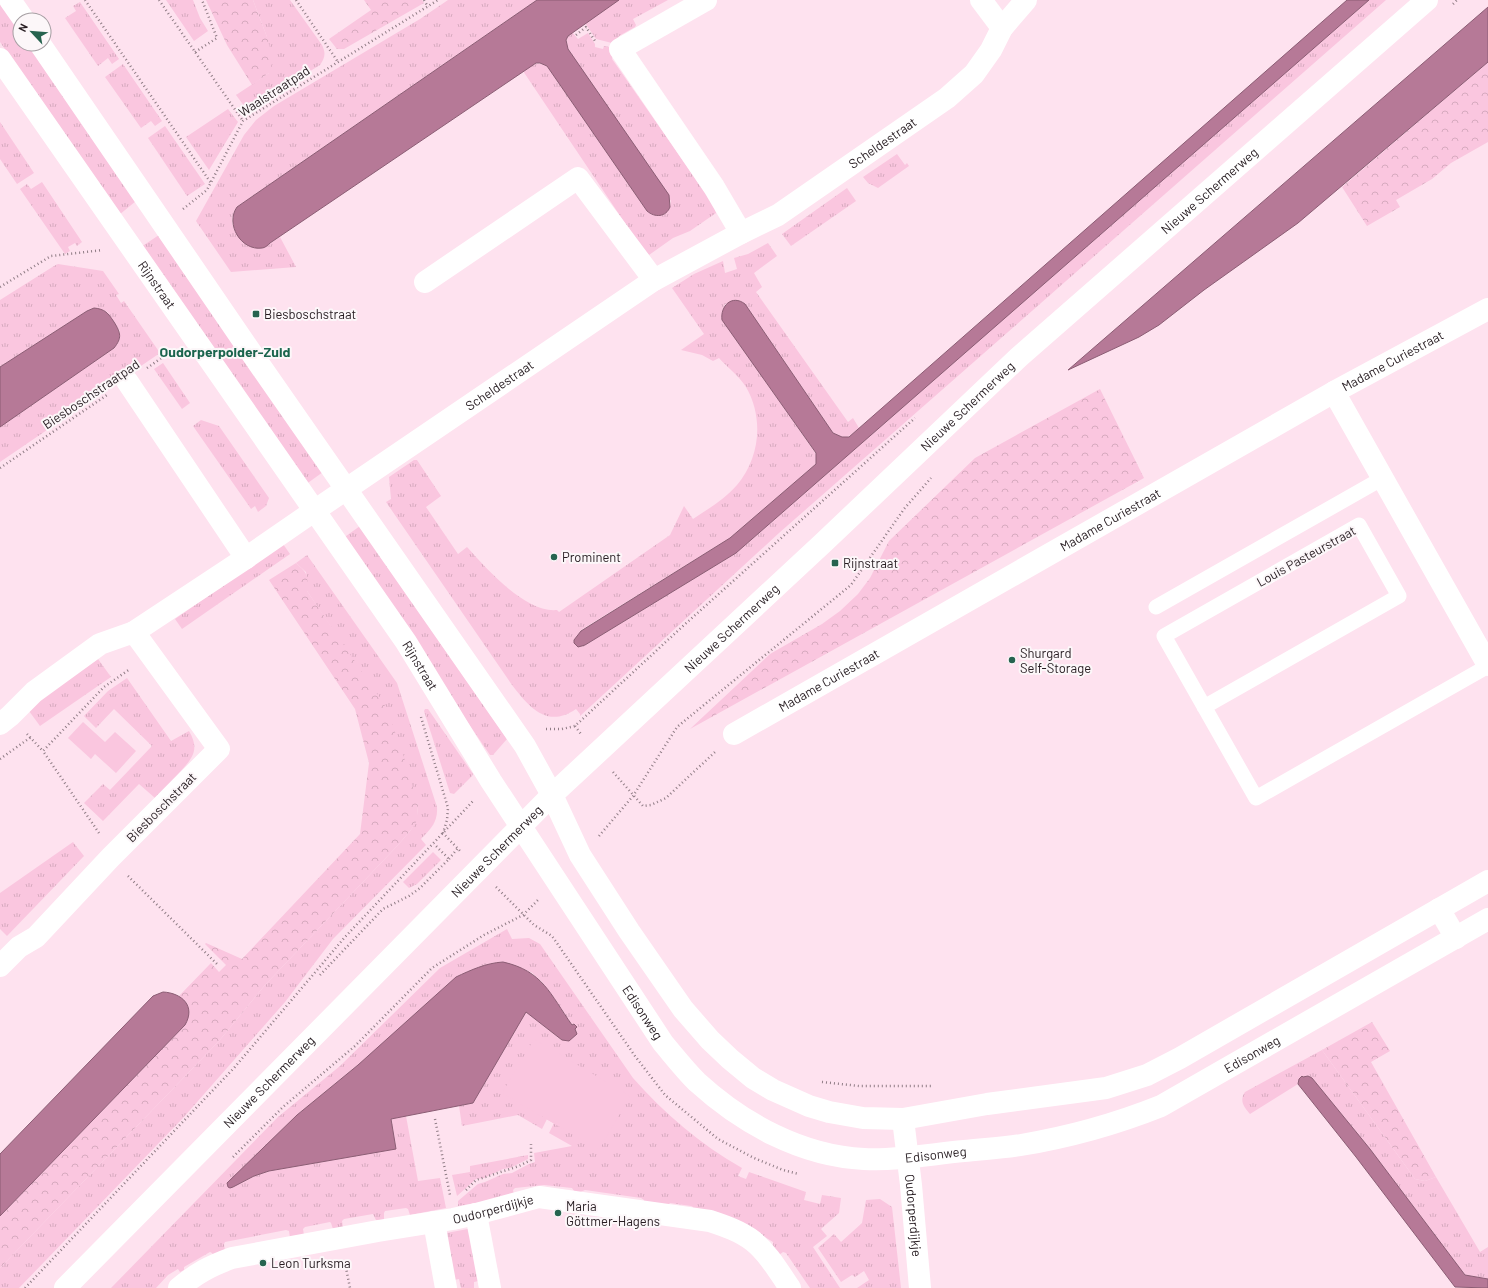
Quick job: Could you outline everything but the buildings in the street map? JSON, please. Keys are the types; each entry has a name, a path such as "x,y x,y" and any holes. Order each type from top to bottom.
{"street":[{"path":"10,0 18,12"},
{"path":"706,0 620,49 714,187 741,233"},
{"path":"981,0 1002,28"},
{"name":"Scheldestraat","path":"346,490 654,280 741,233 778,215 948,98 974,74 991,50 1002,28 1026,0"},
{"name":"Nieuwe Schermerweg","path":"64,1288 552,794 823,543 1019,357 1427,0"},
{"path":"45,52 346,490 525,746 552,794 580,855 629,931 683,1009 710,1040 730,1059 753,1078 773,1090 809,1106 828,1112 863,1118 903,1119 987,1104 1106,1088 1147,1074 1187,1054 1488,881"},
{"name":"Rijnstraat","path":"0,59 406,642 520,826"},
{"path":"425,282 578,178 654,280"},
{"name":"Madame Curiestraat","path":"734,734 1334,392 1488,309"},
{"path":"127,381 246,558"},
{"name":"Louis Pasteurstraat","path":"1334,392 1488,666"},
{"path":"0,724 34,692 100,644 134,632 346,490"},
{"name":"Biesboschstraat","path":"0,966 19,947 36,937 110,858 219,749 134,632"},
{"name":"Edisonweg","path":"520,826 663,1043 697,1081 738,1114 754,1124 804,1148 838,1156 865,1160 1021,1145 1090,1131 1128,1119 1161,1106 1488,919"},
{"path":"1439,909 1456,938"},
{"name":"Oudorperdijkje","path":"903,1119 920,1288"},
{"name":"Oudorperdijkje","path":"179,1288 194,1276 213,1265 232,1258 378,1230 476,1214 539,1198 710,1221 725,1226 753,1241 764,1252 790,1288"},
{"path":"476,1214 490,1288"},
{"path":"434,1222 446,1288"}],"lane":[{"path":"1156,607 1383,478"},
{"name":"Louis Pasteurstraat","path":"1204,707 1399,596 1359,525 1164,636 1204,707 1256,798 1488,666"}],"path":[{"path":"85,0 211,183"},
{"path":"159,0 243,121"},
{"path":"195,52 217,38 202,0"},
{"path":"296,0 338,62"},
{"path":"424,0 428,6"},
{"name":"Waalstraatpad","path":"163,224 207,190 243,121 438,0"},
{"path":"1451,5 1457,0"},
{"path":"576,35 586,28 594,40"},
{"path":"0,287 51,256 131,247"},
{"name":"Biesboschstraatpad","path":"0,468 194,337"},
{"path":"580,855 594,842 633,796 677,727 851,585 904,509 934,475"},
{"path":"150,654 104,687 43,751 97,829 110,858 219,966"},
{"path":"419,711 448,808 447,820 443,833"},
{"path":"525,746 546,730 575,726"},
{"path":"633,796 643,806 651,805 666,798 734,734"},
{"path":"0,759 30,737"},
{"path":"25,1288 234,1068 345,937 434,844 491,781"},
{"path":"434,844 449,860"},
{"path":"320,975 383,909 414,892 449,860 458,848"},
{"path":"232,1158 282,1107 354,1046 432,968 484,934 523,915 556,881"},
{"path":"816,1080 859,1086 939,1086"},
{"path":"435,1119 450,1197"},
{"path":"464,1192 476,1180 519,1166 531,1160 530,1144"}],"green space":[{"path":"166,0 193,0 200,18 208,31 194,41"},
{"path":"206,0 253,0 267,37 273,60 269,73 252,85 227,45"},
{"path":"253,0 290,0 322,45 324,55 320,65 247,110 236,95 269,73 267,37"},
{"path":"364,0 422,0 424,3 344,49 337,49 329,39 371,10"},
{"path":"448,0 537,0 237,207 232,217 232,222 243,243 270,243 280,237 296,267 231,272 196,221 244,135 256,120 274,106 420,19"},
{"path":"619,0 668,0 633,19 636,25 635,27 619,36 616,44 596,39 585,23"},
{"path":"1369,0 1386,0 779,533 580,716 576,709 566,715 556,717 547,716 532,708 525,701 512,685 386,502 391,499 389,477 414,460 417,460 441,496 426,507 458,554 467,547 485,567 520,597 532,605 545,609 557,610 559,612 670,535 684,506 693,519 727,495 745,474 751,463 757,438 757,425 752,399 743,383 719,358 713,361 702,355 681,350 704,334 672,288 694,274 723,261 725,273 737,269 734,258 748,254 768,243 777,256 754,273 762,287 756,292 848,422 853,418 859,428 847,437 841,437 833,433 745,304 725,304 723,309 723,320 816,454 816,464 730,538 581,630 585,645 736,553"},
{"path":"80,2 119,59 112,64 108,58 98,66 65,18 76,11 73,6"},
{"path":"0,3 12,20 12,52 34,52 136,201 119,215 0,42"},
{"path":"572,32 578,39 588,33 595,44 595,47 603,49 604,46 615,48 612,59 714,205 716,213 690,231 673,238 649,255 641,247 523,71 532,65 540,64 547,66 647,211 665,214 670,207 671,201 568,49 567,40 568,36"},
{"path":"1488,62 1488,142 1451,163 1432,179 1396,200 1400,207 1367,226 1342,187"},
{"path":"123,64 162,121 155,126 151,121 141,128 105,77"},
{"path":"228,109 238,122 209,170 186,137"},
{"path":"0,122 34,173 17,184 0,159"},
{"path":"165,126 205,184 187,196 148,138"},
{"path":"897,154 905,165 907,163 909,166 878,188 868,183 863,177"},
{"path":"42,182 82,242 77,246 75,243 68,247 70,251 65,254 20,189 27,184 31,189"},
{"path":"847,188 856,201 791,246 782,234"},
{"path":"159,235 323,472 305,485 141,247"},
{"path":"58,264 103,271 119,294 116,295 121,303 124,301 160,353 0,462 0,427 114,348 120,331 107,312 94,308 0,367 0,300"},
{"path":"163,363 190,403 182,409 154,369"},
{"path":"1100,389 1144,478 690,729 770,654 822,624 840,611 858,594 870,578 889,541 975,458"},
{"path":"201,420 219,426 269,498 266,506 258,512 255,506 251,509 193,426"},
{"path":"360,526 507,739 493,755 490,755 342,539"},
{"path":"283,544 290,554 182,629 175,619"},
{"path":"307,555 397,683 437,807 433,825 421,839 426,845 333,939 285,1002 183,1118 19,1288 0,1288 0,1268 219,1041 265,985 399,844 415,823 418,805 331,627 307,591 306,572 296,563"},
{"path":"296,563 306,575 307,591 386,707 404,757 418,805 417,820 399,844 265,985 219,1041 0,1268 0,1216 185,1025 183,1000 179,996 211,963 219,972 226,965 205,944 206,943 242,959 360,834 369,763 355,709 269,580"},
{"path":"98,659 111,677 40,726 29,711 41,699"},
{"path":"127,678 171,741 189,731 193,738 194,750 193,755 186,765 155,798 139,784 103,821 84,803 103,784 110,790 152,746 114,709 96,728 84,716 108,691"},
{"path":"425,709 428,709 473,774 454,794 450,793 424,711"},
{"path":"83,722 105,742 115,732 136,751 116,773 95,754 91,759 68,738"},
{"path":"73,842 84,856 7,936 0,929 0,893"},
{"path":"433,852 441,860 417,884 409,888 403,882"},
{"path":"507,929 512,939 529,938 540,944 633,1078 670,1116 684,1128 712,1149 742,1168 738,1176 746,1179 749,1172 806,1192 804,1200 820,1204 822,1195 841,1198 839,1213 821,1229 827,1236 813,1247 840,1288 810,1288 786,1253 783,1252 779,1255 771,1249 773,1242 741,1222 692,1212 693,1207 691,1206 670,1203 668,1205 643,1206 644,1200 641,1198 585,1190 573,1195 574,1191 572,1188 544,1185 515,1188 513,1190 514,1195 512,1197 458,1206 458,1201 478,1184 503,1174 512,1173 535,1162 534,1153 572,1146 549,1133 554,1123 547,1119 542,1129 518,1115 462,1126 459,1106 473,1103 526,1012 562,1040 577,1027 574,1024 572,1025 542,982 531,972 402,1027 297,1115 233,1187 254,1176 269,1171 395,1149 391,1119 406,1116 418,1181 440,1178 446,1208 410,1215 408,1209 406,1208 385,1211 384,1220 376,1220 373,1214 344,1219 342,1221 343,1227 333,1229 330,1222 305,1227 303,1229 304,1235 290,1238 289,1231 286,1230 225,1242 225,1251 214,1257 210,1252 184,1267 184,1270 180,1272 178,1269 168,1275 156,1288 111,1288 278,1117 340,1066 440,968"},
{"path":"1372,1022 1390,1051 1371,1062 1436,1177 1425,1181 1415,1179 1322,1050"},
{"path":"534,1039 630,1096 599,1150 502,1093"},
{"path":"1322,1050 1415,1179 1425,1181 1436,1177 1480,1252 1488,1247 1488,1279 1465,1275 1370,1149 1312,1078 1300,1081 1298,1084 1250,1114 1246,1109 1242,1101 1245,1092"},
{"path":"528,1155 528,1159 510,1168 503,1169 484,1178 476,1179 457,1196 452,1175 470,1172 470,1166"},
{"path":"880,1199 892,1207 901,1288 857,1288 869,1280 864,1271 855,1277 852,1275 841,1282 818,1248 834,1234 841,1242 862,1223 866,1200"},
{"path":"473,1228 483,1280 474,1282 474,1288 461,1288 459,1279 449,1281 441,1234"}],"shaded area":[{"path":"537,0 619,0 568,36 566,40 568,49 669,195 670,207 666,213 663,215 653,215 647,211 547,66 536,63 265,247 254,248 242,241 237,235 233,221 237,207"},
{"path":"1347,0 1369,0 736,553 585,645 578,647 574,643 574,640 581,631 730,538 816,464 816,453 722,320 723,310 728,303 736,300 745,304 833,433 842,437 849,437"},
{"path":"1488,7 1488,62 1298,223 1204,290 1159,325 1139,337 1068,370"},
{"path":"94,308 101,309 106,312 118,329 120,335 114,348 0,427 0,367"},
{"path":"503,962 528,971 537,978 551,994 572,1025 574,1024 577,1027 575,1029 577,1034 569,1041 562,1040 526,1012 473,1103 391,1119 396,1149 269,1171 254,1176 233,1187 228,1187 227,1183 297,1115 358,1065 456,977 485,965"},
{"path":"163,992 176,995 188,1006 189,1012 185,1025 0,1216 0,1154 153,996"},
{"path":"1302,1076 1312,1078 1370,1149 1465,1275 1488,1279 1488,1288 1455,1287 1356,1157 1298,1084 1299,1079"}],"place":[{"name":"Biesboschstraat","path":"256,314"},
{"name":"Prominent","path":"554,557"},
{"name":"Rijnstraat","path":"835,563"},
{"name":"Shurgard Self-Storage","path":"1012,660"},
{"name":"Maria Göttmer-Hagens","path":"558,1213"},
{"name":"Leon Turksma","path":"263,1263"}],"district":[{"name":"Oudorperpolder-Zuid","path":"225,351"}]}
